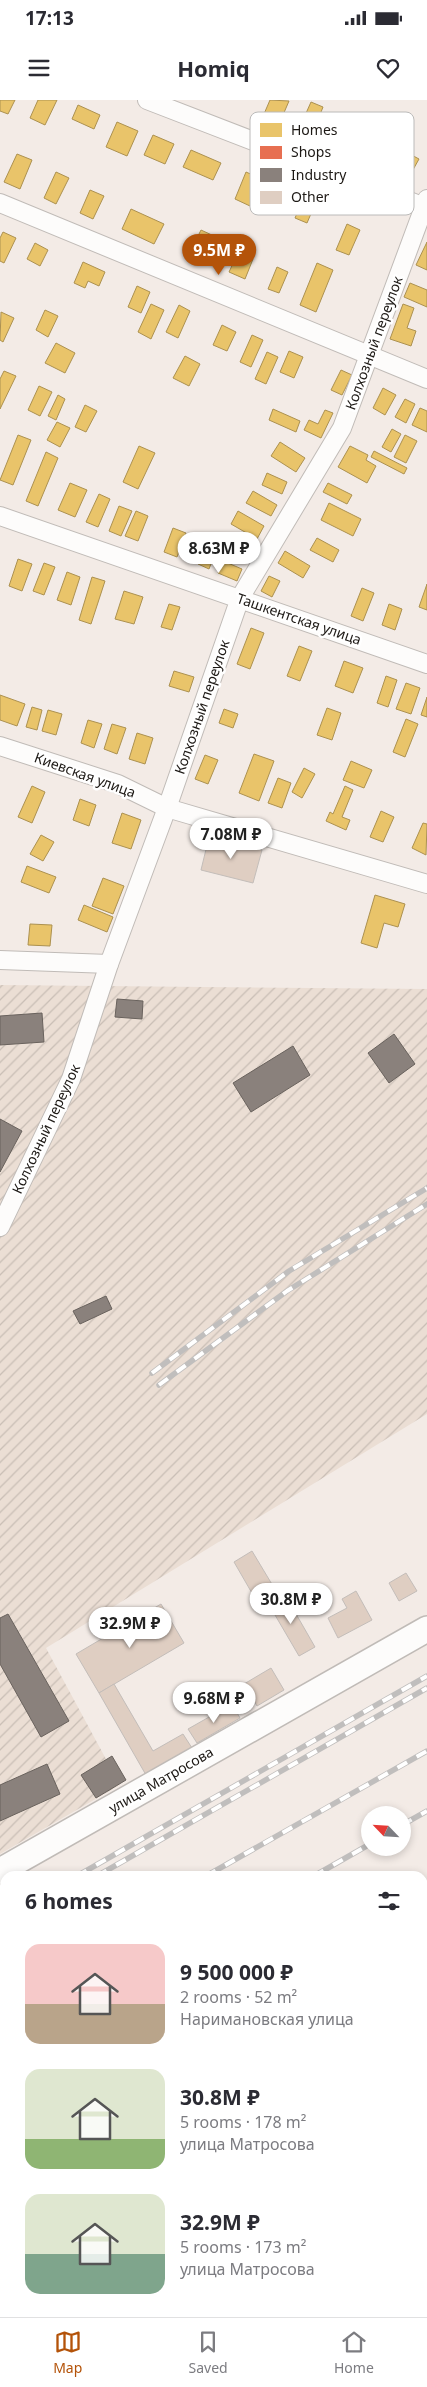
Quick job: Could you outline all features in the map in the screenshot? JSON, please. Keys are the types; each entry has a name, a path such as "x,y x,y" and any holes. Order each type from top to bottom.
{"street":[{"path":"147,100 250,139"},
{"path":"414,200 426,205"},
{"path":"0,203 427,379"},
{"name":"Колхозный переулок","path":"0,1227 71,1079 109,964 167,808 240,598 342,428 426,205"},
{"name":"Ташкентская улица","path":"0,516 427,664"},
{"name":"Киевская улица","path":"0,746 118,784 167,808 427,884"},
{"path":"0,960 109,964"},
{"name":"улица Матросова","path":"0,1871 427,1629"}],"shaded area":[{"path":"0,985 427,989 427,1414 46,1648 120,1785 0,1854"}],"building: Homes":[{"path":"0,100 15,100 8,114 0,111"},
{"path":"38,100 57,100 45,125 30,118"},
{"path":"270,100 289,101 284,112 265,112"},
{"path":"311,102 323,107 321,112 307,112"},
{"path":"78,105 100,115 94,129 72,119"},
{"path":"117,122 138,131 127,156 106,147"},
{"path":"153,135 174,144 165,164 144,155"},
{"path":"191,150 221,163 213,180 183,167"},
{"path":"17,154 32,160 20,189 4,182"},
{"path":"414,156 419,159 414,168"},
{"path":"56,172 69,178 56,204 44,198"},
{"path":"246,172 250,174 250,206 235,199"},
{"path":"90,190 104,196 93,219 80,213"},
{"path":"131,209 164,224 154,244 122,229"},
{"path":"296,215 310,215 307,223 295,218"},
{"path":"347,224 360,230 349,255 336,250"},
{"path":"201,230 214,236 201,262 188,256"},
{"path":"3,232 16,238 4,263 0,261 0,238"},
{"path":"427,242 427,270 416,265"},
{"path":"35,243 48,250 40,266 27,259"},
{"path":"238,253 253,259 245,279 229,272"},
{"path":"83,262 105,272 99,286 88,281 85,288 74,283"},
{"path":"317,263 333,270 316,312 300,305"},
{"path":"277,267 288,272 279,293 268,289"},
{"path":"410,283 427,290 427,307 404,297"},
{"path":"137,286 150,292 141,313 128,307"},
{"path":"151,304 164,310 151,339 138,332"},
{"path":"403,304 414,308 407,328 416,331 411,346 390,339"},
{"path":"179,305 190,311 178,338 166,332"},
{"path":"45,310 58,316 48,337 36,330"},
{"path":"1,312 14,318 3,342 0,340"},
{"path":"222,325 236,332 227,351 213,345"},
{"path":"252,335 263,340 251,367 240,362"},
{"path":"56,343 75,353 65,373 45,363"},
{"path":"289,351 303,357 294,378 280,372"},
{"path":"267,352 278,357 266,384 255,379"},
{"path":"185,356 200,364 189,386 173,378"},
{"path":"341,370 352,375 342,395 331,390"},
{"path":"4,371 16,376 0,409 0,379"},
{"path":"39,386 52,392 40,416 28,410"},
{"path":"383,388 396,395 385,415 373,408"},
{"path":"58,395 65,399 56,420 48,416"},
{"path":"405,399 415,404 406,423 395,417"},
{"path":"85,405 97,411 86,432 75,427"},
{"path":"420,408 427,411 427,432 412,425"},
{"path":"273,409 300,421 296,432 269,420"},
{"path":"325,410 333,413 321,438 304,430 309,420 318,424"},
{"path":"57,422 70,428 60,447 47,440"},
{"path":"392,429 401,434 391,452 382,447"},
{"path":"18,435 31,440 13,485 0,480"},
{"path":"405,435 417,441 406,463 394,457"},
{"path":"280,442 305,458 296,472 271,456"},
{"path":"139,446 155,453 138,489 123,482"},
{"path":"350,446 368,455 366,460 376,466 367,483 338,467"},
{"path":"374,451 407,468 404,474 371,457"},
{"path":"46,452 58,458 38,506 26,501"},
{"path":"267,473 287,482 282,494 262,485"},
{"path":"70,483 87,490 75,517 58,510"},
{"path":"328,483 352,495 347,504 323,492"},
{"path":"253,491 277,505 271,516 246,503"},
{"path":"99,494 110,499 98,527 86,522"},
{"path":"329,503 361,519 353,536 321,520"},
{"path":"119,506 132,511 121,536 109,531"},
{"path":"136,511 148,516 138,541 125,536"},
{"path":"238,511 264,526 257,539 231,524"},
{"path":"173,528 186,533 177,557 164,552"},
{"path":"317,538 339,550 333,562 310,550"},
{"path":"204,547 216,551 209,569 198,564"},
{"path":"285,551 310,566 303,578 278,563"},
{"path":"18,559 32,564 22,591 9,586"},
{"path":"223,561 242,569 237,581 218,573"},
{"path":"44,563 55,567 44,595 33,591"},
{"path":"67,572 80,577 71,605 57,600"},
{"path":"269,576 280,581 272,597 261,591"},
{"path":"92,577 105,581 91,624 79,620"},
{"path":"427,584 427,610 419,607"},
{"path":"362,588 374,593 363,621 351,616"},
{"path":"124,591 143,597 134,624 115,619"},
{"path":"169,604 180,607 172,630 161,627"},
{"path":"389,604 402,609 395,630 382,625"},
{"path":"251,628 264,633 250,669 237,664"},
{"path":"299,646 312,651 300,681 287,676"},
{"path":"344,661 363,668 353,693 335,686"},
{"path":"174,671 194,677 189,692 169,686"},
{"path":"386,676 397,680 388,707 377,703"},
{"path":"406,683 420,688 411,714 396,709"},
{"path":"0,695 25,704 17,726 0,720"},
{"path":"427,697 427,717 421,715"},
{"path":"32,707 42,710 37,730 26,727"},
{"path":"327,708 341,713 332,740 317,735"},
{"path":"224,709 238,714 233,728 219,723"},
{"path":"48,710 62,714 56,735 42,731"},
{"path":"406,719 418,724 405,757 393,752"},
{"path":"88,720 102,724 94,748 81,743"},
{"path":"112,724 126,728 117,754 104,749"},
{"path":"137,733 153,738 145,764 129,759"},
{"path":"254,754 274,761 259,801 239,793"},
{"path":"205,755 218,760 208,784 195,779"},
{"path":"351,761 372,770 364,788 343,780"},
{"path":"304,768 315,774 302,798 292,792"},
{"path":"278,778 291,783 282,808 268,803"},
{"path":"32,786 45,792 32,823 18,817"},
{"path":"345,786 353,790 342,817 350,820 346,830 326,821 330,812 333,814"},
{"path":"80,799 96,805 89,826 73,820"},
{"path":"381,811 394,817 383,842 370,837"},
{"path":"122,813 141,820 131,849 112,843"},
{"path":"423,823 427,824 426,855 412,848"},
{"path":"41,835 54,842 43,861 30,854"},
{"path":"27,866 56,877 49,893 21,882"},
{"path":"103,878 124,886 113,914 92,906"},
{"path":"375,895 405,904 398,927 384,923 377,948 361,943"},
{"path":"84,905 113,917 107,932 78,920"},
{"path":"30,924 52,925 50,946 28,945"}],"building: Industry":[{"path":"117,999 143,1001 142,1019 115,1017"},
{"path":"42,1013 44,1042 0,1045 0,1016"},
{"path":"394,1034 415,1064 389,1083 368,1053"},
{"path":"293,1046 310,1075 251,1112 233,1083"},
{"path":"0,1119 22,1131 0,1172"},
{"path":"106,1296 112,1309 80,1324 73,1311"},
{"path":"8,1614 69,1721 41,1737 0,1664 0,1618"},
{"path":"112,1756 126,1780 96,1798 81,1775"},
{"path":"47,1764 60,1794 0,1821 0,1785"}],"building: Other":[{"path":"209,837 262,850 253,883 201,870"},
{"path":"252,1551 279,1596 260,1607 234,1562"},
{"path":"406,1573 417,1591 399,1601 389,1583"},
{"path":"356,1591 372,1620 338,1638 328,1618 347,1608 342,1599"},
{"path":"284,1593 315,1647 299,1656 268,1603"},
{"path":"161,1604 184,1643 99,1693 76,1654"},
{"path":"271,1668 284,1690 257,1706 244,1684"},
{"path":"114,1684 153,1751 183,1734 192,1748 146,1775 99,1693"},
{"path":"232,1704 240,1718 197,1743 188,1729"}],"railway":[{"path":"152,1373 289,1271 427,1188"},
{"path":"159,1385 287,1291 427,1204"},
{"path":"86,1871 427,1676"},
{"path":"106,1871 427,1688"},
{"path":"215,1871 427,1751"},
{"path":"411,1820 427,1811"},
{"path":"323,1871 361,1849"}]}
